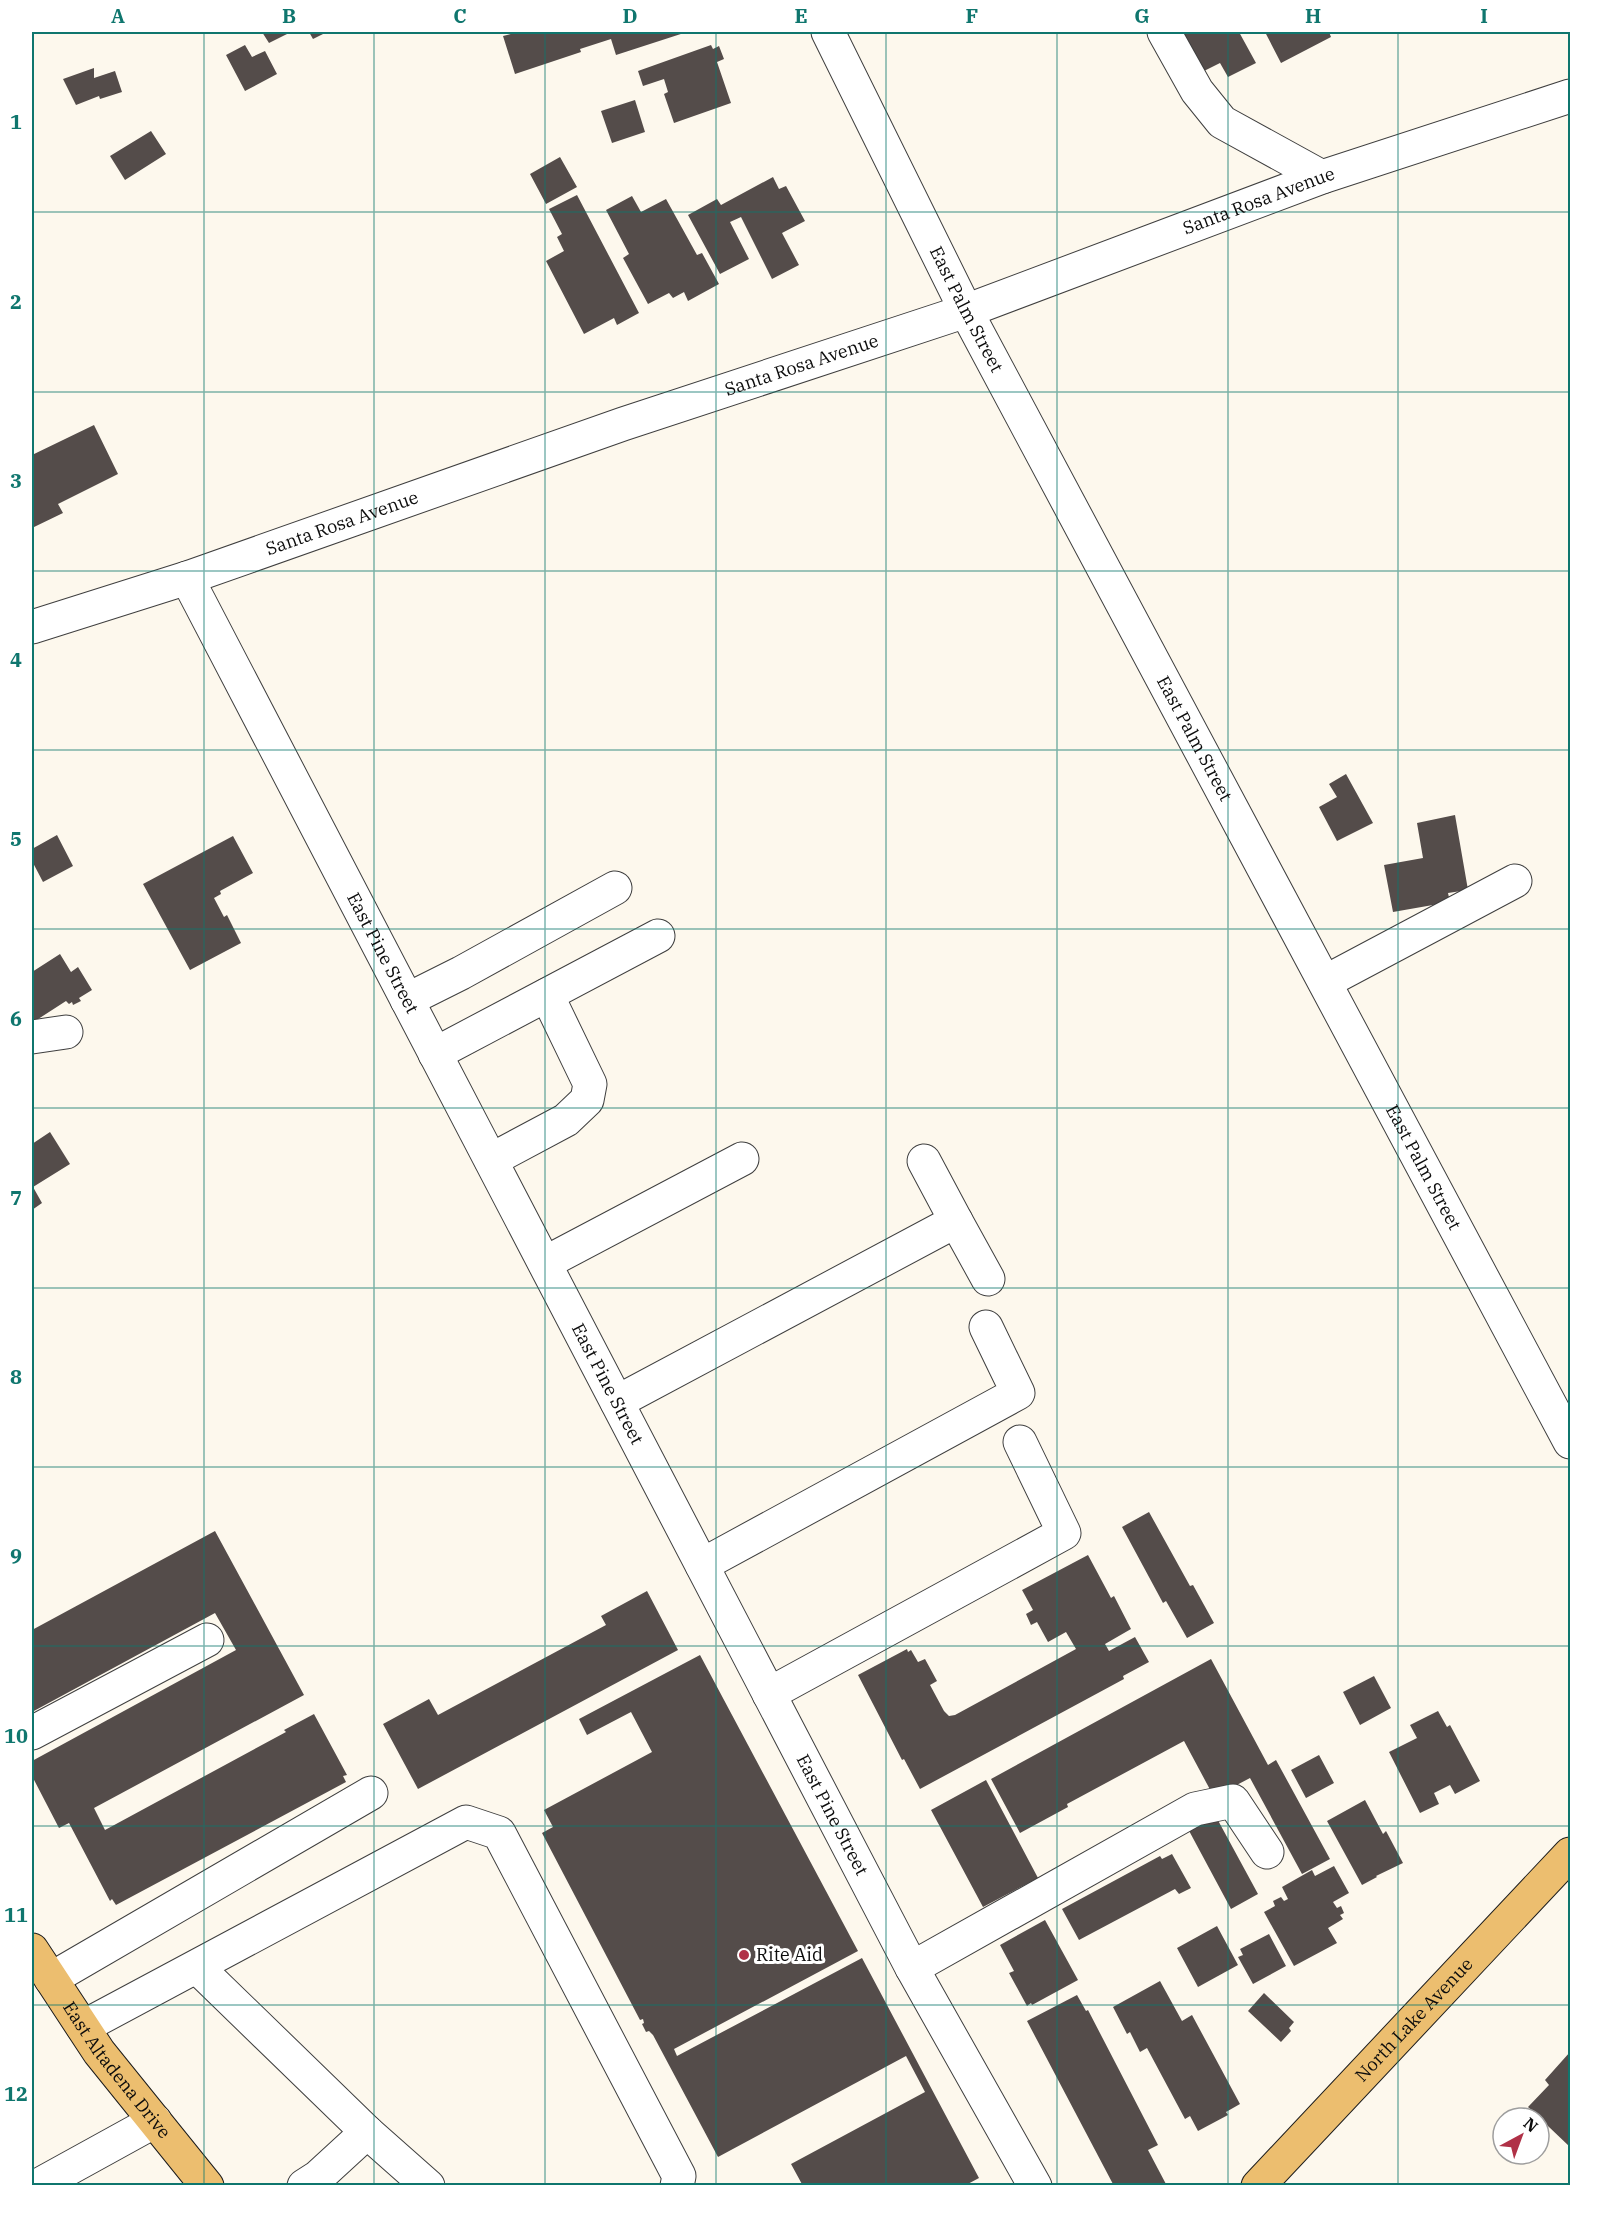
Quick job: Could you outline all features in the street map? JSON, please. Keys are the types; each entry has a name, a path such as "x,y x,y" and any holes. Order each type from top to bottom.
{"main road":[{"name":"North Lake Avenue","path":"1258,2186 1570,1854"},
{"name":"East Altadena Drive","path":"32,1950 99,2052 207,2186"}],"street":[{"name":"East Palm Street","path":"828,32 966,311 1570,1442"},
{"path":"1164,32 1197,91 1222,122 1322,177"},
{"name":"Santa Rosa Avenue","path":"32,627 187,578 623,424 966,311 1322,177 1570,96"},
{"name":"East Pine Street","path":"187,578 912,1968 1035,2186"},
{"path":"1325,982 1515,881"},
{"path":"407,1000 461,973 615,888"},
{"path":"435,1054 658,936"},
{"path":"491,1160 566,1120 587,1100 590,1084 547,995"},
{"path":"32,1037 66,1032"},
{"path":"545,1263 742,1159"},
{"path":"924,1161 988,1279"},
{"path":"617,1402 956,1221"},
{"path":"702,1565 1018,1394 986,1327"},
{"path":"769,1694 1064,1533 1020,1442"},
{"path":"32,1733 207,1640"},
{"path":"51,1979 371,1793"},
{"path":"912,1968 1195,1809 1233,1801 1267,1852"},
{"path":"83,2027 466,1822 499,1833 679,2176 677,2186"},
{"path":"197,1967 367,2132 428,2186"},
{"path":"37,2186 155,2121"},
{"path":"304,2186 318,2177 367,2132"}],"building":[{"path":"262,32 291,32 269,43"},
{"path":"309,32 327,32 313,39"},
{"path":"518,32 687,32 616,55 611,39 580,49 581,52 515,74 503,36"},
{"path":"1171,32 1239,32 1256,63 1228,77 1220,63 1194,76"},
{"path":"1265,32 1329,32 1331,37 1281,63"},
{"path":"245,45 252,57 265,51 277,74 245,91 226,55"},
{"path":"711,45 713,49 719,46 724,59 717,62 731,103 674,123 664,94 668,92 664,79 643,86 638,71"},
{"path":"94,68 94,78 115,71 122,92 100,99 99,96 76,105 63,79"},
{"path":"635,100 645,132 612,143 601,111"},
{"path":"151,131 166,154 125,180 110,156"},
{"path":"560,157 577,187 546,204 530,174"},
{"path":"773,177 779,189 786,186 805,221 782,233 799,265 772,279 741,217 730,222 749,259 720,274 688,215 717,199 721,205"},
{"path":"577,195 639,313 617,325 614,318 584,334 546,261 564,251 557,237 562,234 549,209"},
{"path":"632,196 641,212 666,199 697,255 702,253 719,284 688,301 684,292 673,298 669,293 648,304 623,258 629,254 606,210"},
{"path":"94,425 118,474 58,504 63,513 32,528 32,455"},
{"path":"1346,774 1373,823 1337,841 1319,807 1337,797 1329,784"},
{"path":"1455,815 1468,890 1448,893 1450,902 1393,912 1384,865 1423,858 1417,823"},
{"path":"57,835 73,866 43,882 32,861 32,849"},
{"path":"233,836 253,873 220,891 221,894 214,898 224,917 227,915 241,943 190,970 143,884"},
{"path":"60,954 71,972 78,967 92,990 79,998 81,1001 73,1005 72,1002 69,1004 66,1001 32,1023 32,972"},
{"path":"50,1132 70,1164 33,1187 42,1203 32,1210 32,1144"},
{"path":"1149,1512 1190,1586 1193,1585 1214,1623 1187,1638 1166,1601 1163,1603 1122,1527"},
{"path":"215,1531 304,1695 94,1808 105,1830 286,1732 284,1730 314,1714 347,1775 343,1776 346,1782 116,1905 112,1899 110,1901 69,1823 59,1828 32,1776 32,1761 236,1650 215,1613 32,1712 32,1630"},
{"path":"1088,1555 1111,1598 1114,1596 1131,1629 1105,1644 1109,1651 1135,1637 1149,1662 1123,1676 1124,1679 920,1789 904,1759 902,1760 858,1675 907,1649 908,1652 911,1650 918,1662 925,1659 937,1681 930,1685 944,1711 949,1716 955,1715 1076,1649 1066,1632 1048,1642 1037,1622 1031,1625 1026,1614 1033,1610 1022,1590"},
{"path":"647,1591 678,1650 418,1789 383,1724 429,1699 438,1715 606,1625 601,1616"},
{"path":"700,1655 858,1951 674,2049 677,2056 862,1958 979,2178 964,2186 803,2186 791,2164 925,2092 906,2056 718,2157 653,2035 649,2031 646,2032 642,2024 643,2019 640,2020 542,1833 553,1827 544,1810 652,1752 631,1712 587,1735 579,1719"},
{"path":"1211,1659 1268,1765 1276,1760 1330,1859 1302,1874 1250,1778 1214,1797 1184,1741 1067,1804 1068,1807 1020,1833 991,1779"},
{"path":"1374,1676 1391,1708 1360,1725 1343,1692"},
{"path":"1438,1711 1447,1727 1450,1725 1480,1781 1455,1794 1450,1785 1434,1793 1439,1804 1420,1813 1389,1752 1417,1738 1410,1725"},
{"path":"1319,1755 1334,1783 1306,1798 1291,1770"},
{"path":"986,1780 1038,1878 983,1907 931,1810"},
{"path":"1365,1800 1383,1834 1386,1831 1403,1863 1362,1885 1327,1821"},
{"path":"1214,1813 1258,1894 1231,1909 1187,1827"},
{"path":"1172,1854 1191,1888 1179,1894 1175,1889 1079,1940 1062,1909 1160,1856 1162,1859"},
{"path":"1334,1866 1349,1893 1333,1902 1337,1908 1341,1906 1344,1913 1340,1915 1343,1919 1328,1928 1337,1943 1294,1966 1264,1912 1275,1906 1273,1901 1281,1897 1284,1901 1288,1899 1282,1887 1312,1870 1315,1876"},
{"path":"1045,1920 1078,1980 1027,2006 1009,1973 1014,1971 1000,1945"},
{"path":"1217,1926 1238,1965 1198,1987 1177,1948"},
{"path":"1269,1934 1286,1966 1253,1984 1238,1957 1243,1955 1240,1949"},
{"path":"1160,1981 1182,2021 1192,2015 1240,2104 1226,2112 1228,2115 1198,2131 1190,2116 1185,2119 1147,2048 1140,2052 1130,2032 1127,2034 1113,2007"},
{"path":"1264,1993 1294,2022 1289,2028 1291,2031 1281,2042 1248,2011"},
{"path":"1077,1995 1086,2011 1088,2010 1158,2145 1148,2150 1167,2186 1114,2186 1027,2021"},
{"path":"1570,2052 1570,2147 1551,2129 1551,2106 1529,2106 1549,2085 1545,2080"}],"place":[{"name":"Rite Aid","path":"744,1955"}]}
